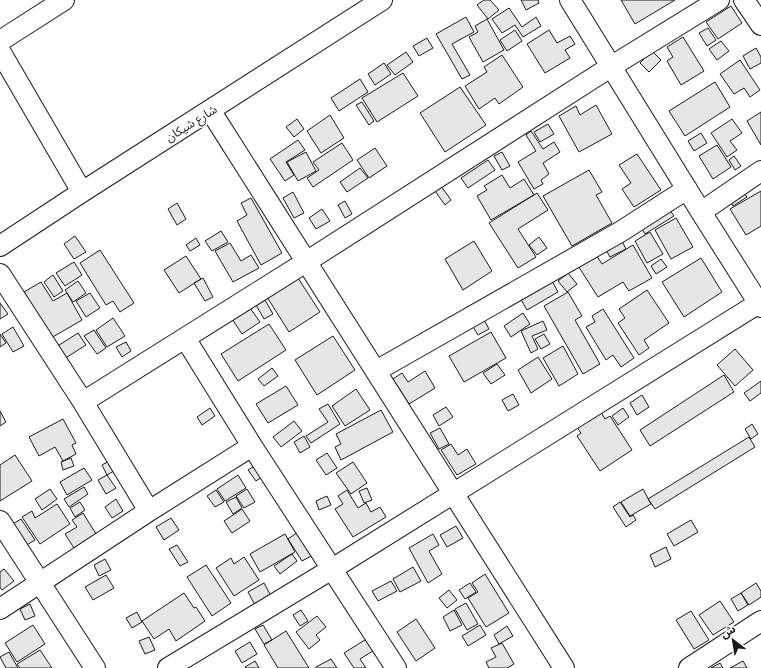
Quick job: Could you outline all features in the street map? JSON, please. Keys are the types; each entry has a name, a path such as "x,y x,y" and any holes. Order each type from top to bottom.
{"street":[{"path":"0,41 64,0"},
{"path":"168,668 332,569 760,305 570,0"},
{"path":"83,402 306,262 612,66 719,0"},
{"path":"744,0 761,25"},
{"name":"شارع شيكان","path":"0,246 210,110 370,3"},
{"path":"0,51 82,192"},
{"path":"210,110 564,668"},
{"path":"701,212 761,171"},
{"path":"376,371 620,232 687,189"},
{"path":"0,274 83,402 149,512"},
{"path":"185,338 252,446 396,668"},
{"path":"0,609 252,446"},
{"path":"0,521 94,668"},
{"path":"689,668 761,622"}],"building":[{"path":"484,0 490,0 499,10 488,19 477,5"},
{"path":"521,0 538,0 539,3 526,10"},
{"path":"621,0 675,0 635,24"},
{"path":"731,6 742,23 718,39 706,22"},
{"path":"509,8 522,27 536,17 541,26 523,37 515,25 502,33 492,19"},
{"path":"466,17 474,32 452,44 470,75 462,79 436,34"},
{"path":"487,19 504,50 483,62 469,37 478,32 475,26"},
{"path":"708,28 716,40 707,46 699,33"},
{"path":"515,30 522,41 507,51 500,40"},
{"path":"549,30 557,43 570,36 575,44 565,50 570,58 545,73 527,44"},
{"path":"683,37 704,71 681,85 667,61 673,57 667,47"},
{"path":"427,38 433,48 419,56 413,46"},
{"path":"721,41 729,51 717,60 709,49"},
{"path":"756,48 761,57 761,63 750,69 743,56"},
{"path":"652,51 661,60 649,72 640,63"},
{"path":"406,52 413,62 395,75 387,65"},
{"path":"502,55 523,87 499,104 495,98 479,109 465,86 487,72 484,67"},
{"path":"740,60 760,90 750,97 744,88 734,94 720,74"},
{"path":"384,63 391,74 375,85 368,74"},
{"path":"403,73 418,96 377,122 362,98"},
{"path":"360,79 368,92 339,111 331,98"},
{"path":"715,82 730,107 685,136 669,111"},
{"path":"460,87 486,125 445,152 420,113"},
{"path":"362,102 374,121 369,125 356,105"},
{"path":"596,105 612,134 579,152 559,116 576,106 580,115"},
{"path":"761,112 761,145 747,121"},
{"path":"330,115 344,138 321,153 307,131"},
{"path":"297,119 304,129 294,137 286,127"},
{"path":"732,119 742,133 730,141 737,150 727,157 711,133"},
{"path":"548,124 554,134 540,142 534,132"},
{"path":"531,131 543,149 554,142 560,152 543,163 549,174 541,180 543,184 534,189 518,162 536,151 526,135"},
{"path":"701,133 707,143 694,151 688,141"},
{"path":"298,140 305,150 286,162 294,175 285,181 270,159"},
{"path":"342,143 353,160 313,187 307,178 319,170 313,162"},
{"path":"717,145 731,167 713,179 699,156"},
{"path":"375,148 387,166 369,178 357,160"},
{"path":"306,152 316,171 298,181 287,162"},
{"path":"502,152 510,166 502,170 494,156"},
{"path":"637,154 661,190 634,207 622,189 631,183 619,165"},
{"path":"734,156 741,166 735,170 729,160"},
{"path":"488,160 495,170 468,188 461,178"},
{"path":"360,168 368,178 347,192 340,182"},
{"path":"589,170 602,192 596,195 612,223 572,246 543,196"},
{"path":"502,175 510,188 524,179 534,195 491,220 477,196 487,190 484,186"},
{"path":"441,186 451,200 445,205 435,191"},
{"path":"741,189 747,197 733,206 728,197"},
{"path":"761,191 761,226 746,235 730,209"},
{"path":"293,192 304,213 294,218 283,198"},
{"path":"537,193 548,210 518,229 536,257 518,268 489,223"},
{"path":"251,198 282,253 261,265 237,221 247,215 241,203"},
{"path":"345,201 352,214 345,218 338,205"},
{"path":"177,203 186,219 177,225 168,209"},
{"path":"665,203 674,216 645,234 637,221"},
{"path":"322,209 330,221 316,229 309,218"},
{"path":"676,218 693,247 671,259 655,230"},
{"path":"221,231 228,242 212,251 205,241"},
{"path":"650,232 663,254 647,263 635,241"},
{"path":"619,235 626,249 610,257 603,244"},
{"path":"75,236 86,252 74,259 64,244"},
{"path":"539,237 547,248 537,255 529,245"},
{"path":"196,238 200,245 190,251 186,245"},
{"path":"474,241 492,271 463,290 445,259"},
{"path":"230,243 241,261 251,255 259,268 233,282 215,251"},
{"path":"633,245 652,278 629,291 623,282 598,297 575,261 593,250 602,264"},
{"path":"100,250 134,303 120,312 113,301 106,305 80,263"},
{"path":"186,256 201,279 179,293 164,270"},
{"path":"701,258 722,292 684,317 662,282"},
{"path":"661,259 667,267 656,274 651,266"},
{"path":"74,262 82,275 65,286 56,273"},
{"path":"568,273 577,284 567,292 558,281"},
{"path":"53,275 63,291 54,297 44,282"},
{"path":"550,277 558,292 527,310 519,296"},
{"path":"203,278 213,297 205,301 194,283"},
{"path":"298,278 320,312 289,332 267,297"},
{"path":"78,281 86,293 73,302 65,290"},
{"path":"41,282 53,301 67,293 82,320 51,338 24,292"},
{"path":"647,290 669,323 644,340 649,348 639,355 618,323 625,318 619,309"},
{"path":"568,292 582,316 575,320 600,364 583,374 544,306"},
{"path":"90,293 100,308 86,317 76,301"},
{"path":"265,300 273,314 264,319 256,305"},
{"path":"0,303 8,314 0,319"},
{"path":"250,308 260,322 242,334 232,319"},
{"path":"603,309 634,358 621,367 613,355 606,360 586,327 595,322 592,316"},
{"path":"523,313 530,324 511,337 504,326"},
{"path":"113,318 125,336 107,347 96,330"},
{"path":"484,320 489,329 478,335 473,327"},
{"path":"543,321 547,330 532,336 538,349 531,353 521,331"},
{"path":"269,324 286,350 238,381 221,354"},
{"path":"13,327 24,346 13,352 2,334"},
{"path":"94,330 106,348 97,354 84,336"},
{"path":"491,332 506,358 464,382 449,356"},
{"path":"78,333 86,345 64,359 56,347"},
{"path":"0,334 6,343 0,347"},
{"path":"544,334 550,344 541,349 535,339"},
{"path":"333,336 355,370 317,395 295,360"},
{"path":"126,342 131,351 122,357 116,347"},
{"path":"563,346 578,374 559,386 543,358"},
{"path":"735,349 753,370 735,386 717,365"},
{"path":"538,357 552,379 531,393 518,370"},
{"path":"497,364 505,375 491,384 483,373"},
{"path":"272,368 278,376 264,386 258,379"},
{"path":"425,371 435,388 409,404 393,379 402,373 408,382"},
{"path":"724,375 734,392 650,446 640,430"},
{"path":"761,381 761,393 750,401 744,393"},
{"path":"286,386 298,405 268,423 256,404"},
{"path":"356,389 370,410 345,426 332,406"},
{"path":"513,394 519,405 508,411 502,400"},
{"path":"642,395 649,407 637,415 630,403"},
{"path":"328,404 340,424 311,443 306,436 328,422 319,409"},
{"path":"446,407 453,417 439,426 433,415"},
{"path":"210,408 215,416 202,425 197,417"},
{"path":"623,408 629,417 618,425 612,416"},
{"path":"381,410 393,432 341,460 335,447 341,444 336,434"},
{"path":"600,410 605,419 610,416 632,450 600,471 577,436 581,433 576,426"},
{"path":"0,411 6,422 0,426"},
{"path":"63,419 76,443 72,445 76,454 63,461 55,447 39,456 29,437"},
{"path":"294,421 302,431 281,447 273,437"},
{"path":"752,424 758,434 751,439 745,429"},
{"path":"440,428 449,444 439,449 430,433"},
{"path":"304,436 310,447 300,453 294,442"},
{"path":"749,437 755,447 655,509 648,499"},
{"path":"451,444 458,455 467,449 476,464 457,475 441,450"},
{"path":"327,453 337,468 326,475 316,460"},
{"path":"15,455 32,481 0,501 0,465"},
{"path":"71,458 74,466 63,470 61,462"},
{"path":"114,458 119,468 107,475 102,465"},
{"path":"353,462 367,483 351,494 336,473"},
{"path":"257,464 265,475 256,481 248,470"},
{"path":"84,468 92,480 67,495 60,482"},
{"path":"107,475 116,488 106,494 98,480"},
{"path":"238,475 246,488 225,501 217,489"},
{"path":"84,487 88,494 69,507 64,499"},
{"path":"367,488 372,500 364,503 359,491"},
{"path":"50,489 57,499 42,510 35,499"},
{"path":"247,489 255,502 244,508 236,496"},
{"path":"643,489 651,504 630,516 621,502"},
{"path":"216,490 224,502 215,507 207,496"},
{"path":"347,490 358,508 366,503 371,512 380,507 386,517 353,537 335,509 343,504 338,496"},
{"path":"327,496 331,505 319,510 316,501"},
{"path":"236,497 242,508 233,514 226,502"},
{"path":"116,499 123,511 112,518 105,507"},
{"path":"80,502 85,510 75,517 70,508"},
{"path":"620,502 630,517 633,515 636,520 626,527 613,507"},
{"path":"57,504 70,524 40,544 22,517 32,511 35,518"},
{"path":"242,509 250,521 232,533 224,521"},
{"path":"83,513 96,534 74,548 65,534 77,527 72,520"},
{"path":"171,518 179,530 164,540 156,527"},
{"path":"21,519 35,540 25,546 11,525"},
{"path":"691,520 698,532 674,546 667,534"},
{"path":"456,526 463,538 447,547 440,535"},
{"path":"298,532 313,555 302,561 288,539"},
{"path":"285,534 295,552 260,572 250,554"},
{"path":"433,534 439,545 429,551 442,574 428,583 409,548"},
{"path":"177,545 188,562 180,566 169,549"},
{"path":"666,547 671,559 655,567 650,555"},
{"path":"292,554 297,561 280,574 274,566"},
{"path":"244,557 259,580 234,596 216,568 231,558 234,564"},
{"path":"105,559 111,570 99,576 94,565"},
{"path":"206,565 231,603 212,616 187,577"},
{"path":"413,567 421,581 400,592 393,579"},
{"path":"4,569 14,581 2,590 0,587 0,572"},
{"path":"485,574 509,613 486,627 468,598 478,592 472,583"},
{"path":"106,575 114,588 93,600 85,587"},
{"path":"391,581 397,591 378,601 372,591"},
{"path":"264,583 271,596 255,605 248,592"},
{"path":"470,583 476,592 465,599 459,590"},
{"path":"756,583 761,591 761,597 749,605 741,593"},
{"path":"449,590 457,600 447,608 439,598"},
{"path":"184,593 205,621 176,641 169,629 154,639 142,621"},
{"path":"741,593 748,605 738,611 731,599"},
{"path":"720,601 734,622 713,635 699,615"},
{"path":"466,603 478,624 467,630 455,609"},
{"path":"30,604 35,616 25,620 20,609"},
{"path":"301,610 308,621 300,626 293,615"},
{"path":"454,610 462,625 450,631 443,617"},
{"path":"691,611 709,640 694,649 676,620"},
{"path":"137,612 142,622 132,628 126,618"},
{"path":"317,616 326,627 316,635 320,640 309,649 296,632"},
{"path":"416,619 435,648 416,661 397,632"},
{"path":"33,625 45,644 17,662 5,643"},
{"path":"263,625 272,640 264,644 255,629"},
{"path":"480,625 486,635 468,646 462,636"},
{"path":"507,626 513,636 499,644 494,635"},
{"path":"286,631 309,668 278,668 264,645"},
{"path":"149,637 155,650 145,654 139,641"},
{"path":"368,638 376,649 360,659 366,668 354,668 344,653"},
{"path":"250,642 257,654 242,663 235,651"},
{"path":"502,643 514,664 507,668 489,668 486,662 496,657 491,648"},
{"path":"40,650 52,668 20,668 17,664"},
{"path":"9,652 18,668 6,668 0,657"},
{"path":"331,659 337,668 316,668 316,667"},
{"path":"255,661 259,668 245,667"},
{"path":"743,661 747,668 730,668"},
{"path":"720,663 723,668 711,668"}]}
